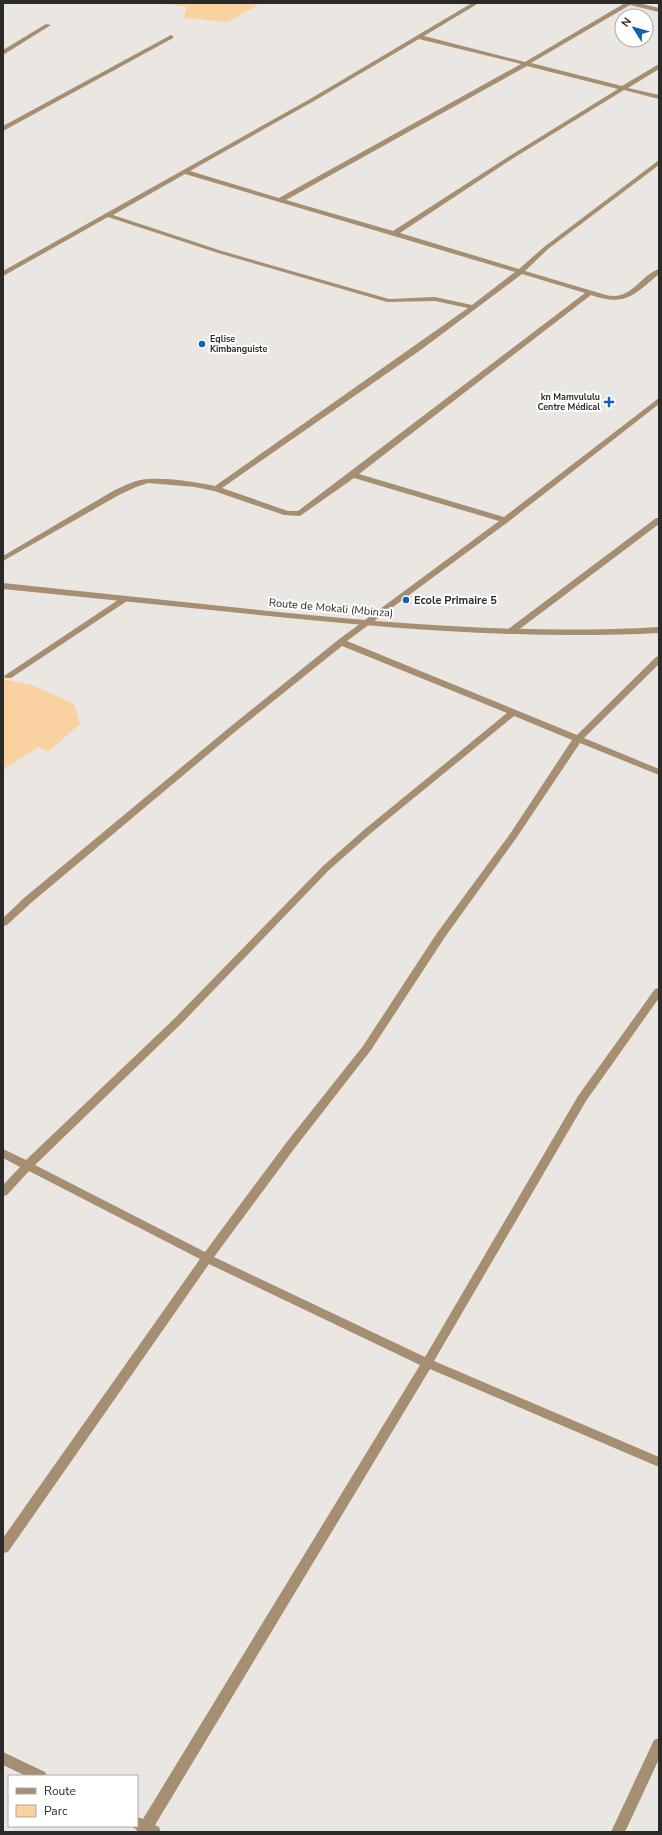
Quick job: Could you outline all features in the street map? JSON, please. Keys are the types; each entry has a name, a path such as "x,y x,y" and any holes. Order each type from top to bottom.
{"street":[{"path":"3,274 186,172 476,3"},
{"path":"280,200 527,63 630,3 659,10"},
{"path":"3,53 48,25"},
{"path":"3,129 171,37"},
{"path":"419,37 624,87 659,97"},
{"path":"394,234 659,66"},
{"path":"216,489 413,352 474,307 521,271 546,248 659,162"},
{"path":"186,172 590,292 620,298 627,295 659,271"},
{"path":"108,215 220,252 389,301 435,299 474,307"},
{"path":"3,559 116,493 133,485 148,481 195,484 216,489 292,514 300,514 353,475 590,292"},
{"path":"3,923 28,900 233,729 341,642 505,520 659,400"},
{"path":"353,475 505,520"},
{"path":"510,632 659,520"},
{"name":"Route de Mokali (Mbinza)","path":"3,586 366,623 510,632 612,634 659,630"},
{"path":"8,676 124,599"},
{"path":"341,642 577,740 659,772"},
{"path":"3,1548 207,1258 290,1146 367,1048 441,935 514,835 577,740 659,659"},
{"path":"3,1192 28,1165 178,1021 326,868 512,712"},
{"path":"145,1829 428,1363 582,1099 659,991"},
{"path":"3,1153 207,1258 428,1363 659,1462"},
{"path":"618,1832 659,1744"},
{"path":"3,1758 38,1775"}],"green space":[{"path":"160,3 261,3 228,22 184,18 187,7"},
{"path":"3,679 32,685 74,704 80,724 48,752 39,747 3,769"}],"place":[{"name":"Eglise Kimbanguiste","path":"202,344"},
{"name":"kn Mamvululu Centre Médical","path":"609,402"},
{"name":"Ecole Primaire 5","path":"406,600"}]}
